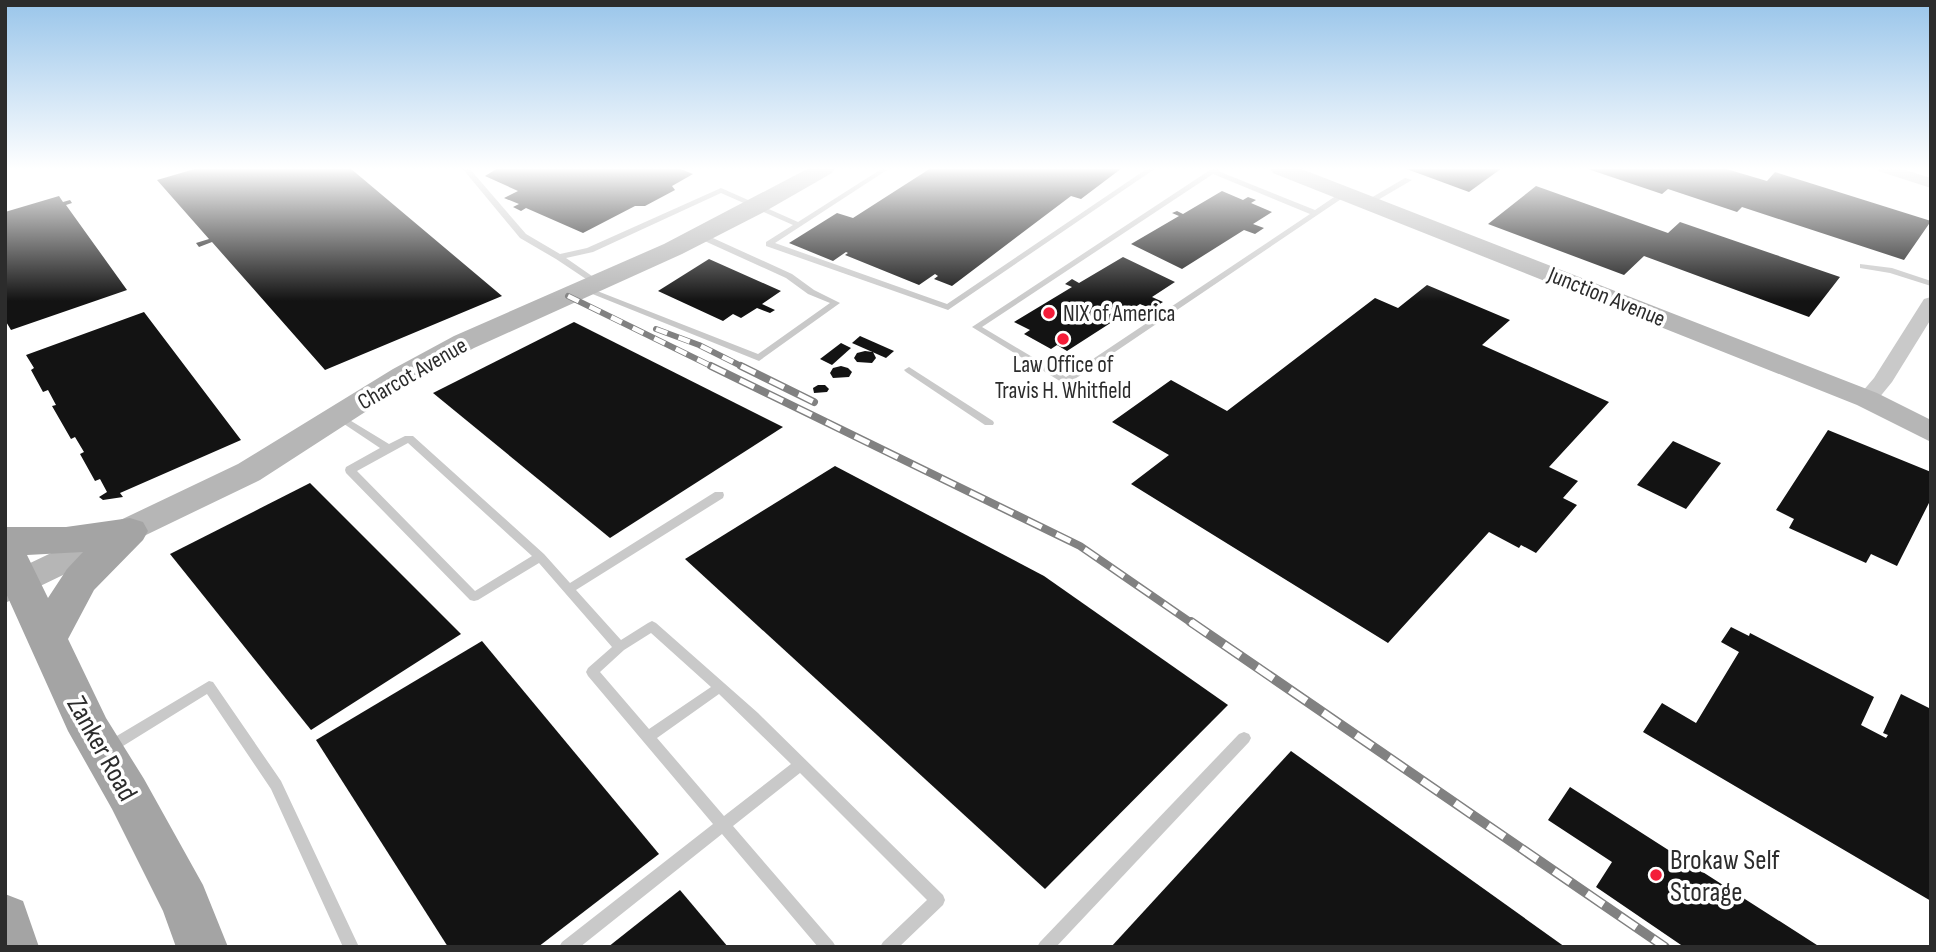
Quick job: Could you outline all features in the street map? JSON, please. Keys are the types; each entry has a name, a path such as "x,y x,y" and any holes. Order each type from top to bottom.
{"main road":[{"name":"Charcot Avenue","path":"10,574 131,531 249,472 403,375 464,342 701,236 746,212"},
{"name":"Junction Avenue","path":"1394,212 1867,399 1931,432"},
{"path":"5,541 43,543 85,540 131,531"},
{"path":"47,640 64,600 91,564 131,531"},
{"name":"Zanker Road","path":"10,574 185,902 201,947"},
{"path":"5,919 13,947"}],"street":[{"path":"1867,399 1882,382 1931,303"}],"lane":[{"path":"504,212 523,236 559,257 591,286 759,358 836,303 811,292 789,275 701,236"},
{"path":"559,257 590,250 672,212"},
{"path":"769,212 797,224"},
{"path":"815,212 769,244 948,307 1086,212"},
{"path":"1149,212 976,327 1066,381 1309,221 1315,213"},
{"path":"1863,266 1892,271 1931,284"},
{"path":"909,370 989,423"},
{"path":"338,416 388,448"},
{"path":"540,557 474,597 350,471 410,438 540,557 620,647"},
{"path":"569,589 719,495"},
{"path":"828,947 721,826 592,673 620,647 652,626 801,764 938,900 887,947"},
{"path":"103,751 209,686 276,785 351,947"},
{"path":"647,738 720,687"},
{"path":"1045,947 1244,738"},
{"path":"567,947 801,764"}],"building":[{"path":"5,212 71,212 127,290 11,330 5,320"},
{"path":"186,212 403,212 502,296 325,370 212,242 199,247 196,243 209,239"},
{"path":"536,212 623,212 583,233"},
{"path":"862,212 1049,212 952,286 934,279 938,276 935,274 919,285 845,255 848,253 846,252 833,261 789,243 837,213 853,218"},
{"path":"1271,212 1253,224 1264,228 1255,234 1244,230 1182,269 1131,244 1179,216 1172,213"},
{"path":"1503,212 1610,212 1668,233 1680,222 1840,277 1809,317 1644,256 1624,275 1488,224"},
{"path":"1759,212 1904,212 1931,221 1904,260"},
{"path":"1123,257 1175,282 1152,297 1163,302 1151,309 1140,304 1067,351 1057,345 1051,349 1024,334 1030,330 1014,322 1072,287 1065,284 1072,279 1079,283"},
{"path":"709,259 781,291 762,304 775,310 770,313 757,308 741,318 733,314 723,321 658,291"},
{"path":"1427,285 1510,320 1482,345 1609,402 1549,467 1578,481 1563,498 1577,505 1536,553 1521,545 1519,548 1489,532 1388,643 1131,484 1169,455 1112,422 1171,380 1227,411 1375,298 1398,308"},
{"path":"144,312 241,440 120,493 123,497 103,500 99,497 107,492 100,479 95,481 80,454 84,452 75,437 71,439 52,406 56,405 48,390 43,392 26,355"},
{"path":"574,322 783,427 610,538 433,393"},
{"path":"860,336 894,351 886,358 852,343"},
{"path":"841,343 851,348 832,365 820,359"},
{"path":"873,352 876,358 872,363 857,362 854,358 857,353"},
{"path":"841,366 852,372 849,377 833,378 830,373 833,368"},
{"path":"825,385 829,389 827,392 814,393 813,388"},
{"path":"1828,430 1931,472 1931,499 1897,566 1871,554 1866,563 1789,528 1794,519 1776,510"},
{"path":"1673,441 1721,463 1686,509 1637,485"},
{"path":"835,466 1044,576 1228,705 1045,889 685,559"},
{"path":"310,483 461,634 311,730 170,554"},
{"path":"1731,627 1749,636 1750,633 1874,697 1861,725 1886,738 1888,735 1883,733 1901,694 1931,709 1931,901 1643,732 1662,703 1696,723 1739,652 1721,642"},
{"path":"482,641 659,854 538,947 448,947 316,740"},
{"path":"1291,751 1565,947 1111,947"},
{"name":"Brokaw Self Storage","path":"1570,787 1820,947 1684,947 1596,887 1612,862 1548,820"},
{"path":"680,890 728,947 608,947"}],"railway":[{"path":"568,296 715,368"},
{"path":"656,329 699,345 741,366"},
{"path":"711,366 1080,546 1193,624"},
{"path":"741,366 814,402"},
{"path":"741,366 745,368"},
{"path":"1191,622 1665,947"}],"place":[{"name":"NIX of America","path":"1049,313"},
{"name":"Law Office of Travis H. Whitfield","path":"1063,339"},
{"name":"Brokaw Self Storage","path":"1656,875"}]}
